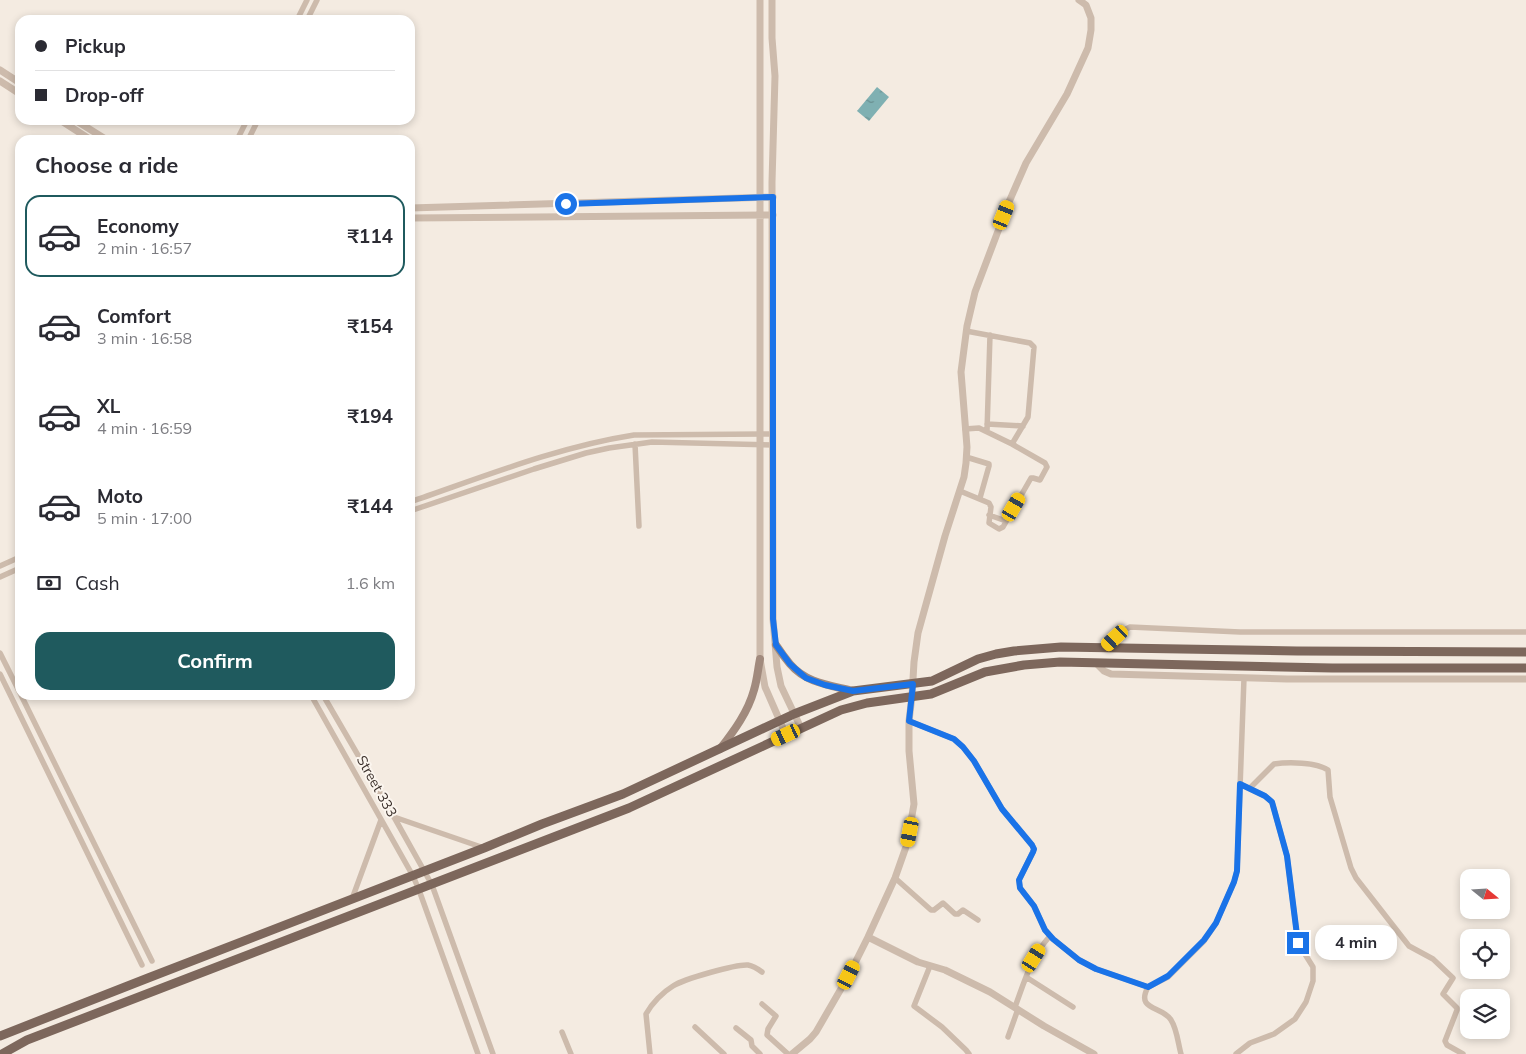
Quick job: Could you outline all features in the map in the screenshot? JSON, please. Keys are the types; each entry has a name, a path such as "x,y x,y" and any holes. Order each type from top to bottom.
{"main road":[{"path":"776,645 790,664 806,678 825,685 853,691"},
{"path":"0,1036 623,794 794,714 853,691 932,681 978,659 1014,650 1061,647 1297,652 1526,652"},
{"path":"719,750 747,709 754,692 760,659"},
{"path":"2,1054 28,1040 232,960 432,886 629,808 840,710 855,705 940,691 985,672 1024,665 1060,662 1332,668 1526,668"}],"street":[{"path":"300,15 307,0"},
{"path":"310,15 317,0"},
{"path":"760,0 760,659 766,687 786,735"},
{"path":"772,0 775,76 773,124 773,619 777,667 781,686 801,728"},
{"path":"762,1004 776,1016 768,1029 767,1035 790,1054 816,1032 849,975 868,937 895,878 907,844 914,804 909,751 909,721 918,633 944,536 964,477 966,457 961,372 966,331 975,292 1009,202 1026,163 1067,94 1088,48 1091,18 1086,5 1079,0"},
{"path":"0,70 15,80"},
{"path":"0,81 15,91"},
{"path":"68,125 83,135"},
{"path":"83,125 99,135"},
{"path":"415,208 773,197"},
{"path":"415,218 773,215"},
{"path":"966,331 1034,345 1028,417 1012,444"},
{"path":"986,431 990,335"},
{"path":"987,424 1023,426"},
{"path":"960,491 989,503 989,523 999,529 1006,521 1031,478 1040,480 1047,467 1045,463 986,431 978,428 965,429"},
{"path":"415,500 583,444 634,434 773,434"},
{"path":"415,509 586,453 635,444 652,442 773,445"},
{"path":"635,444 639,526"},
{"path":"966,457 989,464 980,498"},
{"path":"990,515 1006,521"},
{"path":"0,566 15,559"},
{"path":"0,577 15,570"},
{"path":"1105,648 1130,627 1240,632 1526,632"},
{"path":"0,653 15,684"},
{"path":"1097,664 1104,671 1111,674 1244,678 1526,678"},
{"path":"0,674 142,965"},
{"path":"1181,1054 1170,1018 1165,1013 1146,1004 1145,995 1148,987 1168,976 1199,946 1216,923 1234,882 1237,871 1244,678"},
{"path":"23,700 152,961"},
{"name":"Street 333","path":"314,700 413,876 478,1054"},
{"name":"Street 333","path":"326,700 425,870 493,1054"},
{"path":"909,721 954,739 963,747 974,761 1002,809 1032,845 1034,849 1019,880 1019,885 1034,906 1045,930 1050,936 1088,966 1148,987"},
{"path":"1250,788 1274,764 1301,763 1320,766 1328,770 1330,797 1351,868 1356,878 1409,946 1433,959 1452,978 1443,994 1457,1010 1445,1041 1447,1045 1462,1054"},
{"path":"1236,1054 1250,1044 1274,1034 1295,1019 1306,1002 1314,974 1311,962 1298,943 1287,856 1272,802 1265,796 1240,784"},
{"path":"394,817 484,848"},
{"path":"352,899 381,820"},
{"path":"895,878 931,910 942,903 955,914 963,910 978,920"},
{"path":"1008,1037 1026,977 1040,947 1050,936"},
{"path":"868,937 918,962 930,966 938,966 990,992 1044,1026 1094,1054"},
{"path":"650,1054 646,1014 660,997 673,986 690,978 742,965 754,967 762,972"},
{"path":"930,966 914,1006 942,1027 969,1054"},
{"path":"1026,977 1073,1007"},
{"path":"695,1028 724,1054"},
{"path":"736,1028 751,1040 752,1046 760,1054"},
{"path":"562,1032 571,1054"}],"water":[{"path":"877,87 889,97 869,121 857,111"}],"route":[{"path":"566,204 773,197 773,619 776,645 798,672 806,678 825,685 853,691 913,684 909,721 954,739 963,747 974,761 1002,809 1032,845 1034,849 1019,880 1019,885 1034,906 1045,930 1053,939 1088,966 1148,987 1168,976 1199,946 1216,923 1234,882 1237,871 1240,784 1265,796 1272,802 1287,856 1298,943"}]}
